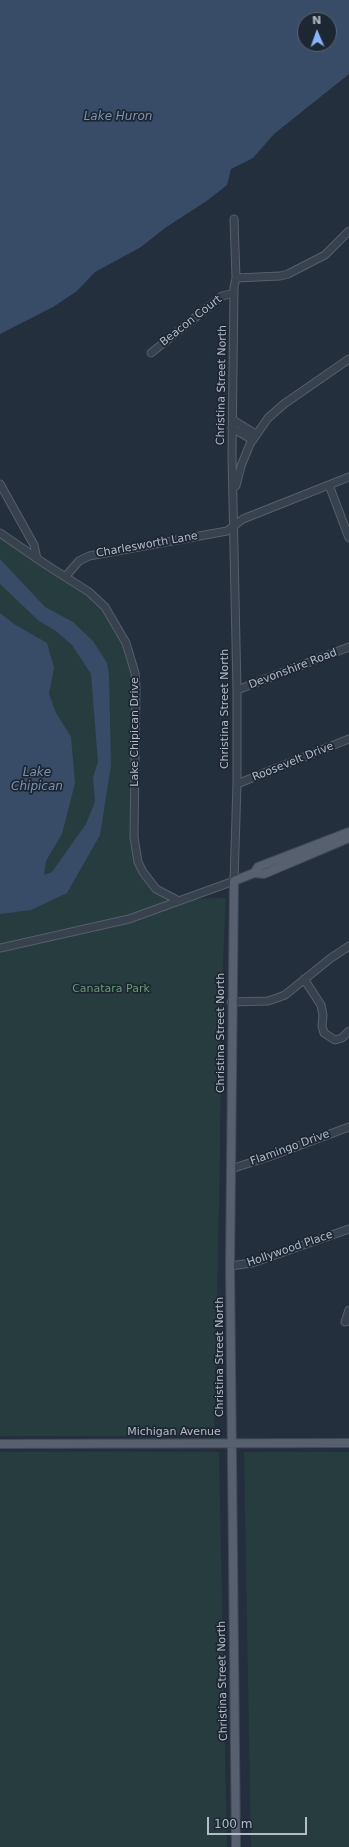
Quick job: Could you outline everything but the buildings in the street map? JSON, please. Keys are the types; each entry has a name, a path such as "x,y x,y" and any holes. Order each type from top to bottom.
{"main road":[{"path":"254,873 258,867 349,832"},
{"path":"234,881 254,873 264,874 349,838"},
{"name":"Christina Street North","path":"234,881 230,1266 236,1847"},
{"name":"Michigan Avenue","path":"0,1444 349,1443"}],"street":[{"name":"Christina Street North","path":"234,219 236,278 234,293 232,424 237,690 237,784 234,881"},
{"path":"236,278 280,276 288,274 325,255 349,231"},
{"name":"Beacon Court","path":"151,353 222,296 234,293"},
{"path":"234,497 241,466 254,437 268,418 284,404 349,359"},
{"path":"232,424 254,437"},
{"name":"Charlesworth Lane","path":"66,576 79,561 89,556 227,530 243,519 349,477"},
{"path":"0,484 34,545 37,559"},
{"path":"329,485 349,538"},
{"name":"Lake Chipican Drive","path":"0,533 37,559 89,592 105,607 126,642 135,673 136,687 134,837 138,862 143,872 156,889 179,901"},
{"name":"Devonshire Road","path":"237,690 349,648"},
{"name":"Roosevelt Drive","path":"237,784 349,739"},
{"path":"0,948 118,922 234,881"},
{"path":"232,1002 268,1001 285,995 349,946"},
{"path":"304,979 321,1005 323,1015 322,1026 324,1033 335,1040 342,1038 349,1031"},
{"name":"Flamingo Drive","path":"231,1169 349,1127"},
{"name":"Hollywood Place","path":"230,1266 252,1263 348,1231"},
{"path":"349,1310 345,1322 349,1321"}],"green space":[{"name":"Canatara Park","path":"0,531 89,592 114,621 130,659 136,836 140,862 158,889 184,899 226,898 221,1004 220,1158 214,1436 0,1436"},
{"path":"0,1452 219,1452 227,1847 0,1847"},
{"path":"244,1452 349,1452 349,1847 251,1847"}],"water":[{"name":"Lake Huron","path":"0,0 349,0 349,74 274,134 253,158 231,169 227,185 208,200 165,228 141,247 95,272 77,291 53,307 0,334"},
{"name":"Lake Chipican","path":"0,559 45,607 73,622 93,641 107,663 109,675 111,765 100,835 67,893 31,910 0,914 0,613 14,624 47,643 54,668 49,694 56,713 71,737 75,783 62,834 46,861 44,875 52,872 86,824 95,802 93,777 98,762 91,674 72,645 56,631 39,621 0,584"}]}
